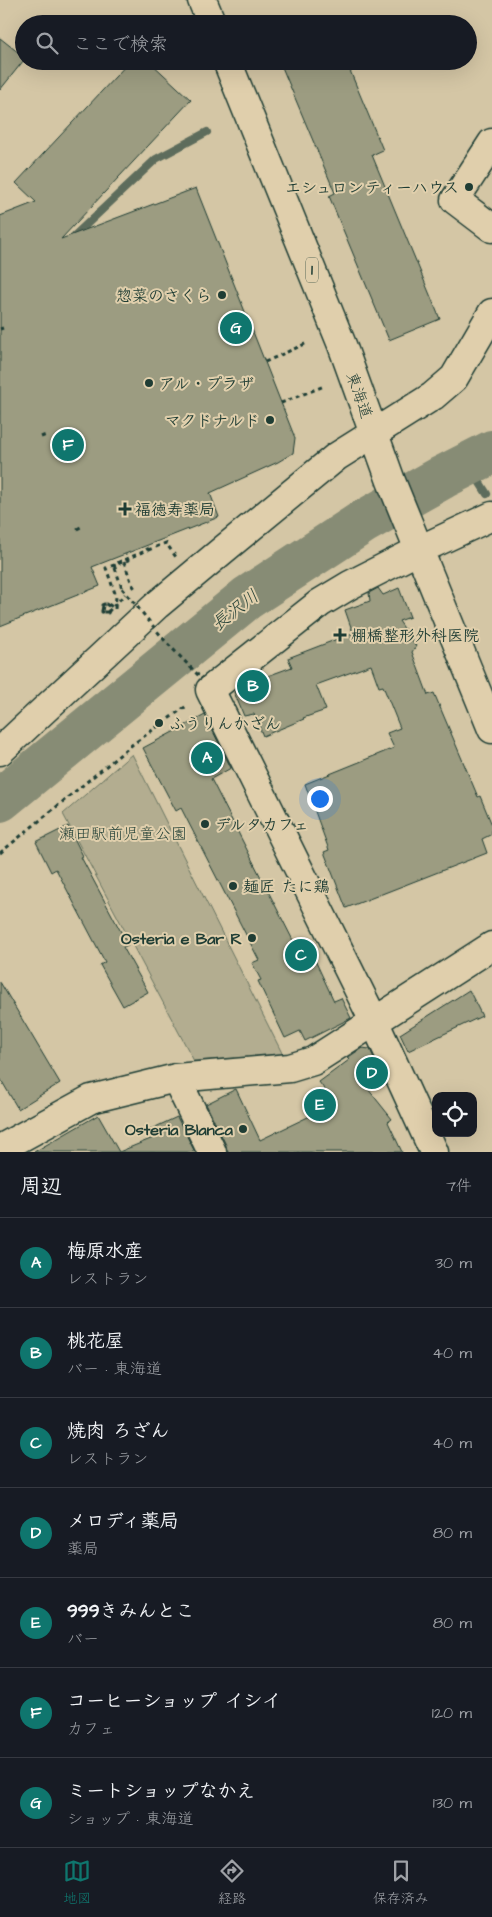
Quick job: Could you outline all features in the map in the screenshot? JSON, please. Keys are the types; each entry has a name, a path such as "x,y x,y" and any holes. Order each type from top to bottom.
{"main road":[{"path":"202,0 208,15"},
{"name":"東海道","path":"231,70 342,345 407,522 492,729"},
{"path":"492,143 455,200 492,228"},
{"path":"0,751 177,588 329,463 433,396 454,378 492,314"},
{"path":"434,1152 375,1022 206,684 320,603 350,585 492,516"},
{"path":"5,1149 91,1099 176,1078 290,1068 313,1061 492,946"},
{"path":"176,1078 212,1152"}],"path":[{"path":"265,362 307,342"},
{"path":"282,404 324,386"},
{"path":"41,437 46,435"},
{"path":"77,529 83,526"},
{"path":"0,853 206,684 166,642 126,594 114,564 166,543 178,560"},
{"path":"146,546 148,550"},
{"path":"126,554 128,560 106,568 116,596 114,608 107,603 102,605 102,612 108,613 110,610 110,606 109,605 103,605 102,612 108,612 114,606 126,594"},
{"path":"124,562 132,584"}],"green space":[{"name":"瀬田駅前児童公園","path":"132,754 283,1055 194,1061 63,814"}],"building":[{"path":"0,38 15,50 16,70 0,90"},
{"name":"アル・プラザ","path":"122,70 159,70 191,100 61,239 196,188 295,438 293,453 278,462 210,493 219,517 92,567 100,586 0,626 0,216 36,202 16,183"},
{"path":"283,70 350,70 383,150 372,155 440,319 389,340 329,196 335,193"},
{"path":"378,588 383,595 399,588 410,617 399,621 416,646 412,652 428,695 434,693 478,797 480,796 492,825 492,834 482,839 487,853 346,908 324,852 329,850 305,784 394,748 387,733 400,728 383,686 379,687 371,665 316,685 326,710 263,736 254,714 244,716 234,692 244,689 243,685 292,667 288,658 353,633 345,610 370,601 369,593"},
{"path":"205,715 231,768 211,779 303,960 313,956 334,1001 341,998 351,1018 305,1041 300,1031 285,1038 258,981 261,980 252,963 259,960 181,808 176,811 143,748"},
{"path":"68,826 83,856 81,857 128,945 123,947 148,992 123,1006 100,965 105,962 56,869 51,872 36,842"},
{"path":"0,982 60,1083 18,1109 0,1078"},
{"path":"469,990 482,1016 408,1051 400,1034"},
{"path":"362,1048 370,1049 378,1067 360,1079 392,1119 388,1122 402,1152 227,1152 226,1145 206,1104 236,1089 260,1140 335,1104 319,1082"},
{"path":"98,1115 119,1152 34,1152"},
{"path":"177,1117 195,1152 119,1152 153,1138 149,1130"}],"waterway":[{"path":"72,238 156,159 207,132"},
{"path":"476,460 492,440"},
{"name":"長沢川","path":"0,800 247,598 363,522 492,452"},
{"path":"468,464 487,494"}],"place":[{"name":"エシュロンティーハウス","path":"469,187"},
{"name":"惣菜のさくら","path":"222,295"},
{"name":"ミートショップなかえ","path":"236,328"},
{"name":"アル・プラザ","path":"149,383"},
{"name":"マクドナルド","path":"270,420"},
{"name":"コーヒーショップ イシイ","path":"68,445"},
{"name":"福徳寿薬局","path":"125,509"},
{"name":"棚橋整形外科医院","path":"340,635"},
{"name":"桃花屋","path":"253,686"},
{"name":"ふうりんかざん","path":"159,723"},
{"name":"梅原水産","path":"207,758"},
{"name":"デルタカフェ","path":"205,824"},
{"name":"麺匠 たに鶏","path":"233,886"},
{"name":"Osteria e Bar R","path":"252,938"},
{"name":"焼肉 ろざん","path":"301,955"},
{"name":"メロディ薬局","path":"372,1073"},
{"name":"999きみんとこ","path":"320,1105"},
{"name":"Osteria Blanca","path":"243,1129"}]}
